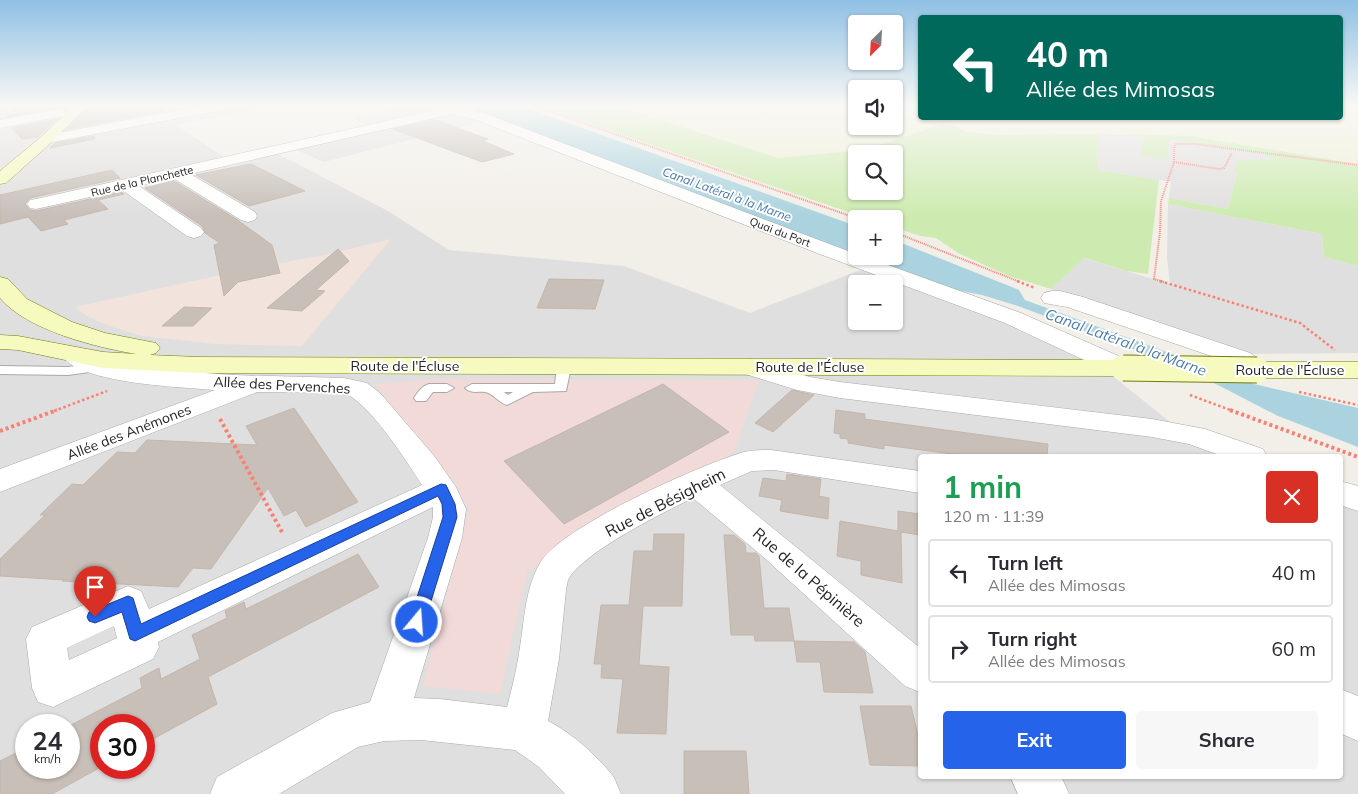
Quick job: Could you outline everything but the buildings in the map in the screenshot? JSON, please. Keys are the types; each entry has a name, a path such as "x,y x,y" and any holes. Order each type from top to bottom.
{"main road":[{"path":"0,164 29,142"},
{"path":"0,178 43,142"},
{"path":"0,284 17,303 7,320 0,325"},
{"name":"Route de l'Écluse","path":"17,303 62,326 110,342 260,374"},
{"path":"9,343 62,326"},
{"name":"Route de l'Écluse","path":"9,343 97,362 260,374 564,367 1123,368 1353,373"}],"street":[{"name":"Rue de la Planchette","path":"36,204 177,173 302,142"},
{"name":"Quai du Port","path":"546,142 824,249 990,309 1123,368"},
{"path":"177,173 248,216"},
{"path":"125,184 194,232"},
{"path":"1043,293 1241,358 1257,370"},
{"name":"Allée des Pervenches","path":"97,362 144,376 260,374 352,387 362,391 379,406 441,488 448,504 450,517 385,721"},
{"path":"751,367 806,384 840,390 1152,428 1195,436 1246,454"},
{"name":"Allée des Anémones","path":"0,481 211,401 260,374"},
{"name":"Rue de Bésigheim","path":"524,731 540,649 548,593 554,571 572,552 630,515 696,483 747,462 759,460 774,460 918,482"},
{"name":"Rue de la Pépinière","path":"696,483 772,545 918,671"},
{"path":"135,634 441,488"},
{"path":"1343,493 1358,499"},
{"path":"1343,712 1358,720"},
{"path":"234,794 348,728 367,722 432,719 475,723 524,731 556,750 598,794"},
{"path":"1035,779 1045,794"}],"lane":[{"path":"0,370 68,371 97,362"},
{"path":"472,388 491,388 506,401 531,388 562,388 564,367"},
{"path":"421,398 429,388 447,388"}],"path":[{"path":"638,142 848,215"},
{"path":"1353,373 1329,343 1300,323 1154,279 1160,232 1161,201 1174,162 1174,147 1176,144 1183,143 1358,165"},
{"path":"1174,162 1219,169 1224,168 1232,152"},
{"path":"903,236 1043,293"},
{"path":"0,431 144,376"},
{"path":"1184,393 1358,457"},
{"path":"211,401 295,558"}],"shaded area":[{"path":"0,142 202,142 233,163 276,153 388,211 449,250 624,266 750,313 868,267 888,275 848,275 848,330 903,330 903,281 1089,357 1175,426 1252,454 918,454 918,779 1343,779 1343,489 1358,496 1358,794 0,794"},
{"path":"322,142 402,142 324,162 294,149"},
{"path":"1098,142 1143,142 1141,155 1169,142 1187,142 1264,153 1270,160 1237,173 1228,209 1169,198 1171,182 1097,170"},
{"path":"1168,204 1322,234 1324,257 1358,266 1358,353 1243,354 1051,289 1083,258 1170,284 1167,258"},
{"path":"391,239 302,346 215,344 142,336 109,326 87,316 75,307 243,270 325,255"},
{"path":"439,379 759,380 734,452 527,571 500,694 423,686 469,508 375,384"}],"green space":[{"path":"644,142 729,142 778,158 848,151 848,200 903,200 903,145 876,145 888,142 1098,142 1097,170 1159,180 1148,274 1127,271 1084,258 1051,289 1009,276 958,253 936,238 920,236 903,230 903,210 848,210 848,212"},
{"path":"729,142 888,142 876,145 848,145 848,151 778,158"},
{"path":"1143,142 1168,142 1167,159 1140,155"},
{"path":"1187,142 1226,142 1358,164 1358,266 1324,257 1322,234 1168,204 1169,198 1228,209 1237,173 1234,169 1238,160 1270,160 1264,153"},
{"path":"1228,142 1358,142 1358,163"}],"water":[{"name":"Canal Latéral à la Marne","path":"559,142 622,142 848,223 848,252"},
{"name":"Canal Latéral à la Marne","path":"903,244 1019,290 1025,300 1254,384 1358,408 1358,447 1278,416 1218,385 1157,358 1018,306 982,295 941,287 884,265 903,265"}],"route":[{"path":"95,617 128,602 135,634 441,488 448,504 450,517 445,538 417,622"}]}
